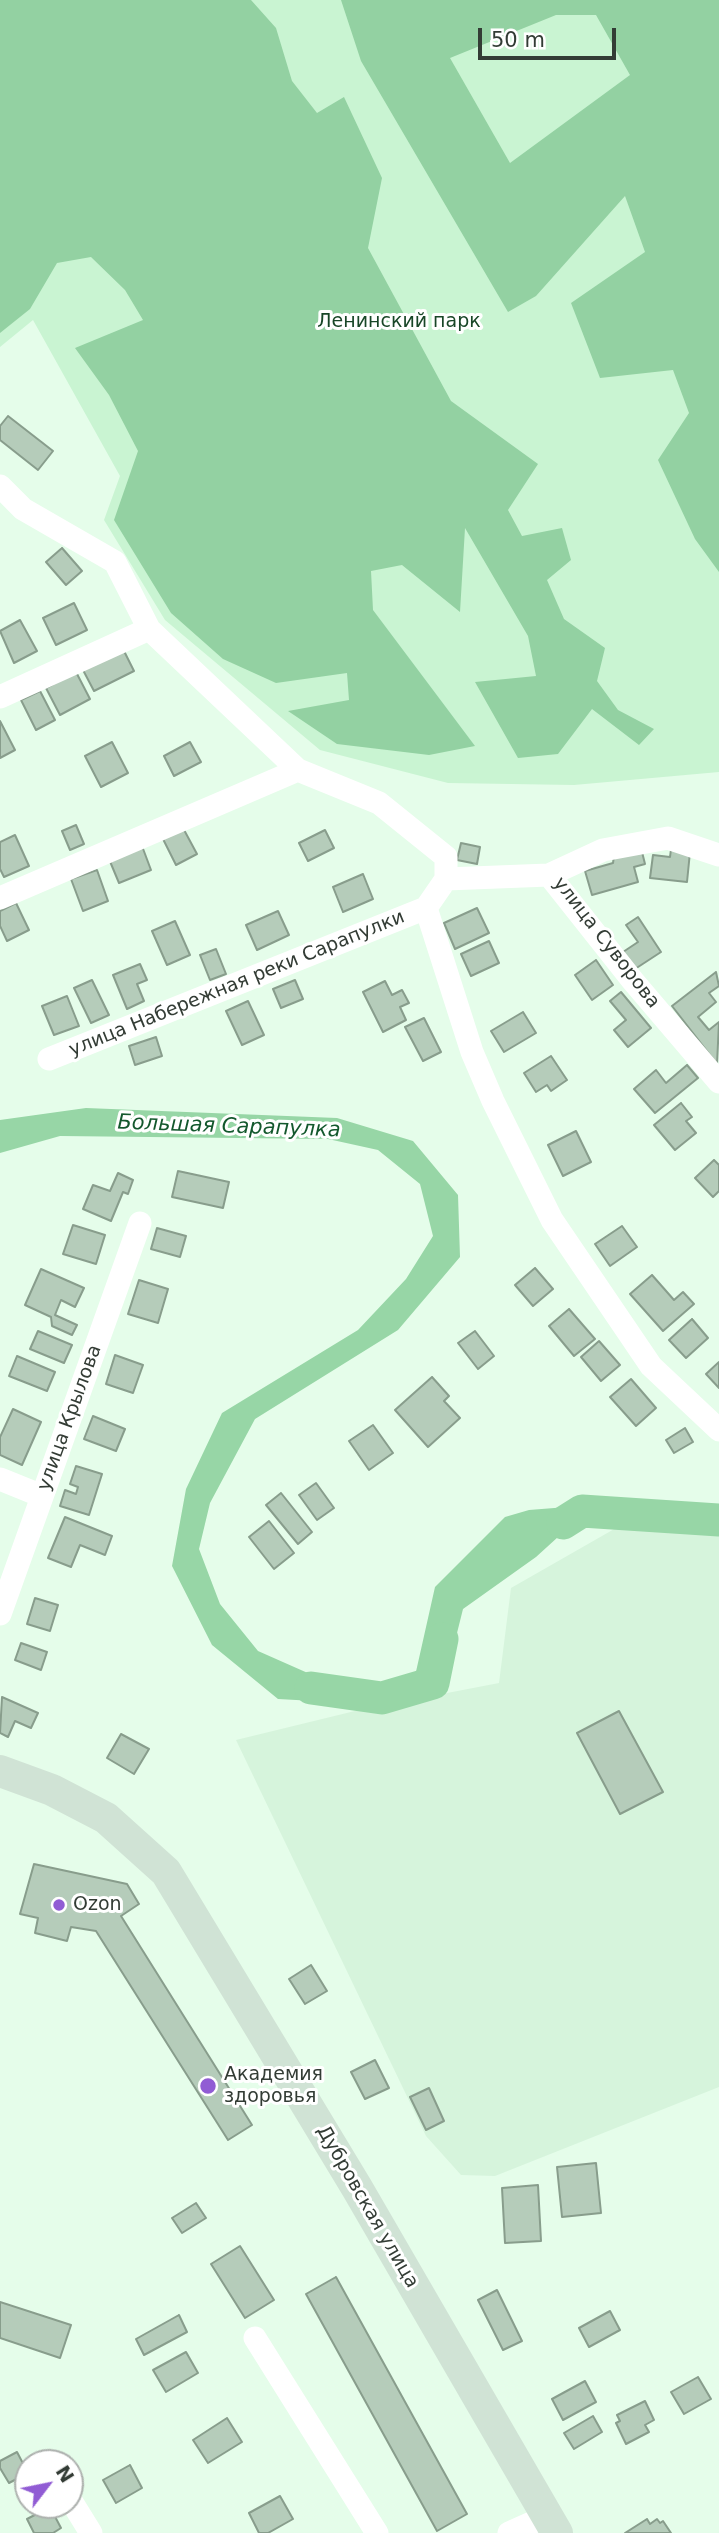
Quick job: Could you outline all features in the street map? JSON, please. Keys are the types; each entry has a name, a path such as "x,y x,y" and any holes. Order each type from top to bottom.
{"street":[{"path":"0,486 23,509 115,562 149,629 298,770 379,803 446,857 446,879 549,874"},
{"path":"0,697 149,629"},
{"path":"0,898 298,770"},
{"name":"улица Суворова","path":"719,855 668,838 603,850 549,874 633,981 719,1082"},
{"name":"улица Набережная реки Сарапулки","path":"49,1059 426,908 446,879"},
{"name":"улица Набережная реки Сарапулки","path":"426,908 472,1052 552,1220 651,1366 719,1430"},
{"name":"улица Крылова","path":"0,1614 139,1223"},
{"path":"0,1479 42,1496"},
{"name":"Дубровская улица","path":"0,1771 52,1790 106,1818 166,1872 357,2189 552,2524"},
{"path":"255,2337 377,2533"},
{"path":"509,2533 552,2524"}],"shaded area":[{"path":"637,1516 719,1535 719,2087 495,2176 461,2175 426,2136 236,1740 359,1710 499,1683 511,1588"}],"green space":[{"name":"Ленинский парк","path":"0,0 719,0 719,772 574,785 448,783 320,750 165,620 104,520 120,476 33,320 0,347"},
{"path":"0,0 251,0 276,28 292,81 317,113 344,97 382,178 368,248 451,401 538,464 508,510 522,536 562,528 571,560 547,580 564,619 605,648 597,681 618,710 654,729 639,745 592,709 558,754 518,758 475,682 536,676 528,636 465,528 460,612 402,565 371,571 373,610 475,746 429,755 337,744 288,711 349,700 347,673 276,683 223,659 171,613 114,520 138,451 109,395 75,348 143,320 125,290 91,257 57,263 30,309 0,333"},
{"path":"341,0 719,0 719,572 695,539 658,460 689,413 673,370 600,378 571,303 645,252 625,196 536,296 508,312 361,61","holes":["556,15 596,15 630,75 510,163 450,58"]}],"water":[{"path":"86,1108 337,1118 413,1141 458,1195 460,1257 398,1330 255,1419 210,1503 199,1549 220,1604 258,1651 362,1697 314,1701 278,1699 212,1645 172,1566 186,1489 222,1413 358,1330 406,1279 433,1236 420,1184 378,1150 328,1139 60,1136 0,1153 0,1120"},
{"path":"605,1504 606,1525 569,1527 536,1557 463,1609 445,1681 413,1685 435,1587 505,1517 529,1510"}],"building":[{"path":"8,416 53,451 38,470 0,440 0,426"},
{"path":"62,548 82,571 66,585 46,562"},
{"path":"74,603 87,630 56,645 43,618"},
{"path":"20,620 37,651 14,663 0,631"},
{"path":"123,649 134,671 94,691 83,670"},
{"path":"76,672 90,699 60,715 46,688"},
{"path":"40,691 55,720 36,730 21,700"},
{"path":"0,721 15,750 0,758"},
{"path":"112,742 128,773 101,787 85,756"},
{"path":"190,742 201,762 174,776 164,756"},
{"path":"76,825 84,844 70,850 62,831"},
{"path":"183,828 197,854 176,865 163,839"},
{"path":"325,830 334,848 308,861 299,843"},
{"path":"15,835 29,866 4,877 0,869 0,842"},
{"path":"461,843 480,847 477,864 457,860"},
{"path":"142,846 151,870 119,883 109,859"},
{"path":"641,848 645,864 634,867 638,882 592,895 585,871 613,863 614,856"},
{"path":"671,849 690,852 687,882 650,878 653,855 670,857"},
{"path":"97,870 108,901 83,911 71,879"},
{"path":"363,874 373,899 343,912 333,887"},
{"path":"16,903 29,930 7,941 0,926 0,911"},
{"path":"477,908 489,933 455,949 444,923"},
{"path":"278,911 289,935 257,950 246,925"},
{"path":"638,917 661,952 635,969 623,952 638,942 626,925"},
{"path":"175,921 190,955 167,965 152,931"},
{"path":"489,941 499,963 471,976 461,954"},
{"path":"216,949 226,974 210,980 200,955"},
{"path":"596,960 613,985 592,1000 575,975"},
{"path":"140,964 147,980 137,984 144,1001 127,1009 113,975"},
{"path":"716,972 719,986 709,993 716,1002 698,1017 709,1030 719,1022 717,1064 672,1006"},
{"path":"92,980 109,1015 91,1023 74,988"},
{"path":"295,980 303,999 281,1008 273,989"},
{"path":"385,981 392,995 402,990 409,1003 400,1007 406,1020 383,1032 363,992"},
{"path":"621,992 651,1028 628,1047 614,1030 626,1020 610,1001"},
{"path":"67,996 79,1026 54,1035 42,1006"},
{"path":"248,1001 264,1035 242,1045 226,1011"},
{"path":"523,1012 536,1033 504,1052 491,1031"},
{"path":"424,1018 441,1052 423,1061 405,1027"},
{"path":"156,1037 162,1056 135,1065 129,1046"},
{"path":"551,1056 567,1080 551,1091 547,1085 536,1092 524,1073"},
{"path":"687,1065 698,1078 655,1113 634,1089 656,1070 666,1083"},
{"path":"681,1103 692,1117 686,1121 696,1133 675,1150 654,1125"},
{"path":"576,1131 591,1162 563,1176 548,1145"},
{"path":"714,1160 719,1165 719,1191 713,1197 695,1178"},
{"path":"178,1171 229,1182 223,1208 172,1197"},
{"path":"118,1173 133,1180 128,1194 123,1192 111,1221 83,1209 93,1185 110,1191"},
{"path":"73,1225 105,1235 96,1264 63,1254"},
{"path":"622,1226 637,1247 610,1266 595,1244"},
{"path":"157,1228 186,1236 180,1257 151,1249"},
{"path":"535,1268 553,1289 533,1306 515,1285"},
{"path":"41,1269 84,1288 75,1307 61,1300 55,1315 77,1325 72,1335 52,1326 51,1317 25,1305"},
{"path":"652,1275 674,1300 683,1292 694,1304 663,1331 630,1294"},
{"path":"139,1280 168,1289 158,1323 128,1314"},
{"path":"569,1309 595,1339 574,1356 549,1326"},
{"path":"692,1319 708,1338 686,1358 669,1340"},
{"path":"38,1331 72,1345 64,1363 30,1349"},
{"path":"475,1331 494,1356 478,1369 458,1343"},
{"path":"599,1341 620,1365 601,1381 581,1357"},
{"path":"115,1355 143,1365 133,1393 106,1384"},
{"path":"17,1356 55,1372 47,1391 9,1376"},
{"path":"719,1362 719,1388 706,1374"},
{"path":"432,1377 449,1396 444,1401 460,1418 428,1447 395,1410"},
{"path":"631,1379 656,1408 636,1426 610,1397"},
{"path":"13,1409 41,1422 22,1465 0,1455 0,1437"},
{"path":"93,1416 125,1429 116,1451 84,1439"},
{"path":"373,1425 393,1453 369,1470 349,1441"},
{"path":"685,1428 693,1442 674,1453 666,1440"},
{"path":"76,1466 102,1474 89,1515 60,1506 65,1490 76,1494 78,1487 70,1484"},
{"path":"316,1483 334,1508 317,1520 299,1495"},
{"path":"281,1493 312,1532 298,1544 266,1505"},
{"path":"65,1517 112,1536 105,1555 80,1545 71,1567 48,1558"},
{"path":"269,1521 294,1553 274,1569 249,1537"},
{"path":"35,1598 58,1605 50,1631 27,1624"},
{"path":"21,1643 47,1652 41,1670 15,1660"},
{"path":"2,1697 38,1713 31,1728 15,1721 8,1737 0,1733"},
{"path":"619,1711 663,1792 620,1814 577,1733"},
{"path":"121,1734 149,1749 134,1774 107,1758"},
{"path":"34,1864 127,1884 139,1904 121,1916 252,2125 228,2140 96,1931 71,1927 67,1941 35,1933 38,1918 20,1914"},
{"path":"311,1965 327,1991 305,2004 289,1979"},
{"path":"375,2060 389,2088 365,2099 351,2072"},
{"path":"429,2088 444,2121 426,2130 410,2097"},
{"path":"596,2163 601,2213 562,2217 557,2167"},
{"path":"538,2185 541,2241 505,2243 502,2188"},
{"path":"196,2203 206,2218 182,2233 172,2218"},
{"path":"240,2246 274,2300 245,2318 211,2264"},
{"path":"336,2277 467,2514 437,2531 306,2294"},
{"path":"497,2290 522,2341 503,2350 478,2300"},
{"path":"0,2302 71,2325 60,2358 0,2338"},
{"path":"610,2311 620,2330 589,2347 579,2328"},
{"path":"179,2315 187,2332 144,2355 136,2339"},
{"path":"186,2352 198,2373 166,2392 153,2370"},
{"path":"698,2377 711,2399 684,2414 671,2392"},
{"path":"585,2381 596,2402 563,2420 552,2399"},
{"path":"645,2401 654,2420 645,2425 649,2432 626,2444 616,2423 620,2421 617,2415"},
{"path":"593,2416 602,2432 574,2449 564,2433"},
{"path":"227,2418 242,2442 208,2463 193,2440"},
{"path":"14,2454 14,2480 9,2483 0,2468 0,2461"},
{"path":"130,2465 142,2488 116,2503 103,2480"},
{"path":"280,2496 293,2519 268,2533 259,2533 249,2513"},
{"path":"27,2519 56,2519 61,2528 53,2533 34,2533"},
{"path":"647,2519 650,2524 657,2519 660,2523 663,2521 671,2533 625,2533"}],"waterway":[{"name":"Большая Сарапулка","path":"563,1523 582,1511 719,1520"},
{"name":"Большая Сарапулка","path":"311,1688 382,1698 433,1683 442,1639"}],"place":[{"name":"Ozon","path":"59,1905"},
{"name":"Академия здоровья","path":"208,2086"}]}
